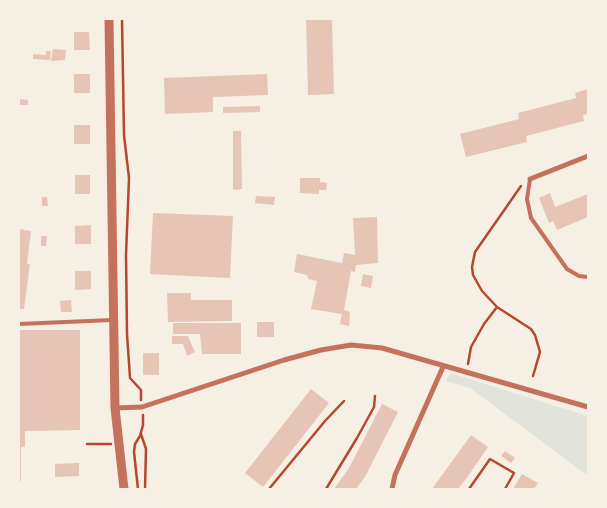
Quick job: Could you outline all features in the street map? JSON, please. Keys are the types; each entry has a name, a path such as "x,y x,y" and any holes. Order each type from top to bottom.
{"street":[{"path":"109,19 115,408 124,489"},
{"path":"530,179 588,156"},
{"path":"115,408 142,407 284,360 351,345 382,348 588,407"},
{"path":"392,489 406,449 443,367"}],"lane":[{"path":"530,179 527,199 532,218 567,269 579,276 588,277"},
{"path":"19,324 115,320"}],"path":[{"path":"122,19 124,135 129,178 126,255 127,334 130,378 141,390 144,424 135,444 134,452 138,489"},
{"path":"530,179 517,190 480,244 473,260 473,275 497,307 531,329 535,335 540,352 533,376"},
{"path":"466,373 471,347 484,324 497,307"},
{"path":"326,489 358,438 374,406 375,396"},
{"path":"269,489 344,401"},
{"path":"141,434 146,450 145,489"},
{"path":"468,489 490,459 514,473 505,489"}],"shaded area":[{"path":"450,373 588,416 588,476 470,388 446,381"}],"building":[{"path":"306,19 332,19 334,94 308,95"},
{"path":"74,32 89,32 90,50 74,50"},
{"path":"53,49 66,50 65,60 51,61"},
{"path":"46,51 51,51 50,60 33,59 33,54 46,55"},
{"path":"74,74 90,74 90,93 74,93"},
{"path":"267,74 268,95 213,97 213,112 165,114 164,78"},
{"path":"588,89 588,114 583,115 584,121 526,136 527,142 466,157 460,134 519,119 518,113 576,98 575,93"},
{"path":"19,99 28,100 28,105 19,105"},
{"path":"260,106 260,112 223,113 223,107"},
{"path":"74,125 90,125 90,144 74,144"},
{"path":"233,131 241,131 242,189 233,190"},
{"path":"75,175 90,175 90,194 75,194"},
{"path":"300,178 320,178 320,182 327,183 326,190 319,190 319,194 300,193"},
{"path":"550,193 555,207 588,194 588,217 557,230 553,221 549,223 539,198"},
{"path":"256,196 275,197 274,205 255,203"},
{"path":"42,197 47,197 48,206 42,206"},
{"path":"153,213 233,216 230,278 150,274"},
{"path":"377,217 378,263 356,265 355,272 351,271 344,310 350,312 349,326 340,324 342,314 311,309 317,281 308,279 307,275 294,272 297,254 342,263 344,253 355,255 353,218"},
{"path":"91,225 91,244 75,244 75,226"},
{"path":"19,229 31,231 27,264 30,264 24,309 19,309"},
{"path":"41,236 47,236 46,246 41,246"},
{"path":"75,271 91,271 91,289 75,290"},
{"path":"363,274 373,276 371,288 361,286"},
{"path":"167,293 191,293 191,300 232,300 232,321 168,322"},
{"path":"71,300 72,312 61,312 60,301"},
{"path":"257,322 274,322 274,337 257,337"},
{"path":"173,323 241,323 241,354 202,354 200,334 173,334"},
{"path":"20,330 80,330 80,430 25,431 25,447 21,447 21,481 19,481"},
{"path":"172,336 188,336 195,352 187,356 183,344 172,344"},
{"path":"143,353 159,353 159,375 143,375"},
{"path":"311,389 329,403 263,487 245,473"},
{"path":"382,404 398,412 365,477 356,489 334,489 349,468"},
{"path":"471,435 488,447 466,479 458,489 432,489"},
{"path":"505,451 515,458 511,463 501,456"},
{"path":"79,463 79,476 55,477 55,464"},
{"path":"522,474 538,483 534,489 513,489"}]}
